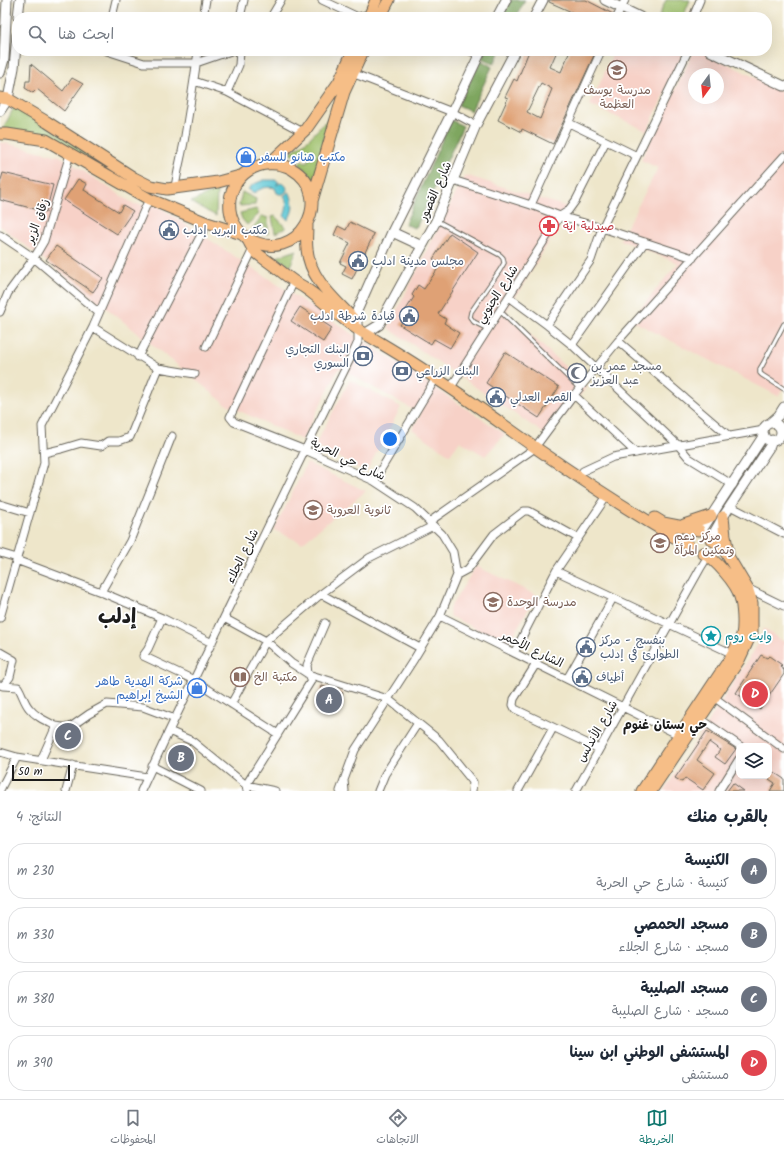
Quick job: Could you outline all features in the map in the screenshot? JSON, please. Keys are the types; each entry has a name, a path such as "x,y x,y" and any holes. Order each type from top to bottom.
{"main road":[{"path":"376,0 378,12"},
{"path":"381,12 389,0"},
{"path":"270,163 303,132 339,82 351,56"},
{"path":"0,134 46,140 149,199 244,236 253,242 265,246 278,245 290,241 300,233 307,224 311,214 312,202 335,119 344,92 360,56"},
{"path":"4,99 47,122 134,178 150,186 167,189 218,182 240,176"},
{"path":"312,202 309,190 303,179 294,170 283,165 270,163 249,169 240,176 231,193 230,212 234,224 253,249 294,281 363,329 537,445 583,471 663,523 678,527 701,530 708,533 711,539 711,547 706,552 706,555"},
{"path":"307,224 307,250 313,272 322,287 363,329 421,362 607,496 657,528 688,545 694,553 706,555 726,573 740,596 742,635 711,695 701,719 651,791"},
{"path":"678,527 711,516"},
{"path":"723,517 730,560"},
{"path":"688,545 688,538 691,534 701,530"},
{"path":"642,791 679,735 739,660 752,632 752,603 747,588 722,546 711,539"}],"street":[{"path":"0,73 4,60 3,18 8,0"},
{"path":"19,12 20,0"},
{"path":"113,12 116,0"},
{"path":"204,12 206,0"},
{"path":"241,12 244,0"},
{"path":"274,12 281,0"},
{"path":"322,0 347,12"},
{"path":"500,12 506,0"},
{"path":"537,12 543,0"},
{"path":"605,0 623,4 633,12"},
{"path":"695,12 700,0"},
{"path":"0,111 14,68 15,56"},
{"path":"122,56 144,63 196,63 216,56"},
{"path":"175,188 197,56"},
{"path":"227,92 239,65 240,56"},
{"name":"شارع القصور","path":"479,56 392,232 356,311 363,329 379,325 436,221 476,125 513,56"},
{"path":"531,205 599,56"},
{"path":"547,324 592,260 602,228 686,56"},
{"path":"721,56 784,86"},
{"path":"352,73 452,112 476,125"},
{"path":"194,81 227,92 303,132"},
{"path":"569,123 637,156"},
{"name":"شارع الجنوبي","path":"453,384 560,216 568,211 576,200 606,141"},
{"name":"زقاق الزير","path":"0,312 8,294 34,258 44,241 70,154"},
{"path":"231,704 266,641 320,594 369,558 431,524 537,445 574,395 618,341 784,156"},
{"path":"453,180 693,258"},
{"path":"0,618 44,463 42,426 94,328 99,313 149,199"},
{"path":"138,357 207,222"},
{"path":"392,232 422,246"},
{"path":"0,235 34,258 99,313"},
{"path":"572,346 645,242"},
{"path":"206,347 253,249"},
{"name":"شارع حي الحرية","path":"294,281 230,417 234,422 305,450 374,481 415,508 442,534 453,552 457,575"},
{"path":"509,297 547,324 572,346 678,445 689,458 733,484"},
{"path":"94,328 138,357 158,368 195,374"},
{"name":"شارع الجلاء","path":"141,791 353,353 363,329"},
{"path":"618,341 729,436"},
{"path":"44,453 81,443 101,446 108,440 119,441 130,437 158,368"},
{"path":"374,481 436,378"},
{"path":"574,395 636,453"},
{"path":"711,539 723,517 770,446 776,432 779,415 784,407"},
{"path":"583,471 614,457 729,436 776,432"},
{"path":"701,530 733,484 776,432"},
{"path":"101,592 130,541 172,436"},
{"path":"514,653 556,571 607,496"},
{"path":"0,504 30,513"},
{"path":"730,506 784,534"},
{"path":"340,791 355,750 440,616 457,575 468,569 494,534 524,511 529,511 578,538"},
{"path":"0,553 101,592 162,618 212,643"},
{"name":"شارع الأندلس","path":"576,791 670,624 706,555"},
{"path":"556,571 732,654"},
{"path":"747,588 784,606"},
{"path":"320,594 420,648"},
{"path":"567,679 613,598"},
{"name":"الشارع الأحمر","path":"440,616 624,706 679,735"},
{"path":"162,618 148,649 143,656 194,680 278,734"},
{"path":"224,618 266,641 291,663 308,674 388,699 439,740 473,782 472,791"},
{"path":"247,788 311,681 307,666 325,623"},
{"path":"0,652 14,660 10,677 1,686"},
{"path":"536,664 514,699 513,705 515,709 599,749"},
{"path":"1,686 18,687 23,694 28,707 40,718 56,726 69,728 107,704 143,707 175,719"},
{"path":"711,695 784,749"},
{"path":"701,719 736,743"},
{"path":"378,791 384,774 418,723"},
{"path":"40,760 56,726"},
{"path":"518,791 554,728"},
{"path":"169,731 192,741 247,788 275,791"},
{"path":"0,752 17,757 147,777"},
{"path":"0,790 17,757"},
{"path":"718,791 736,764"},
{"path":"66,791 73,765"},
{"path":"152,766 190,789 201,791"},
{"path":"344,780 345,791"}],"lane":[{"path":"436,221 503,258 504,262 500,270 471,312 470,318 474,322 488,329"},
{"path":"500,311 580,388"},
{"path":"784,324 760,369 760,373 784,389"}],"shaded area":[{"path":"612,56 682,56 647,131 590,105"},
{"path":"692,56 712,56 784,92 784,387 778,396 631,320 678,263 620,240 658,168 641,160"},
{"path":"0,142 60,156 134,204 158,206 505,434 485,456 460,441 450,455 412,429 421,414 339,368 302,440 227,405 99,302 0,226"},
{"path":"465,175 570,208 506,312 587,387 546,435 388,328"},
{"path":"350,380 401,407 366,472 315,445"},
{"name":"ثانوية العروبة","path":"307,463 366,491 302,543 274,530"},
{"name":"مدرسة الوحدة","path":"476,566 536,595 508,645 450,616 449,609"},
{"path":"763,628 784,642 784,791 664,791 762,638"}],"green space":[{"path":"511,0 525,0 519,12 505,12"},
{"path":"666,0 690,0 685,12 661,12"},
{"path":"483,56 498,56 494,64 482,58"},
{"path":"481,60 492,67 471,111 458,105"},
{"path":"15,105 135,184 47,136 3,129"},
{"path":"329,118 314,181 308,172 299,164 302,160 305,162 308,161 309,156 304,154 288,154 308,140"},
{"path":"451,120 463,126 417,226 414,228 405,224"},
{"path":"217,190 216,216 191,202"},
{"path":"242,192 256,199 255,205 239,206"},
{"path":"256,209 259,214 247,225 242,219 240,213"},
{"path":"262,216 268,218 268,234 262,233 265,225 259,224 258,232 252,229"},
{"path":"275,216 286,228 275,233 272,217"},
{"path":"297,250 290,266 277,257"}],"water":[{"path":"264,180 275,180 279,182 276,185 281,183 284,184 287,188 285,193 277,193 275,188 272,187 267,187 254,193 248,189 254,184"},
{"path":"288,192 290,193 293,207 288,220 284,216 287,206 284,196"}],"building":[{"path":"549,0 586,0 609,12 572,12 549,2"},
{"path":"527,56 555,56 550,67 561,72 568,56 594,56 553,144 522,129 521,132 498,120 508,98 505,97 514,79 517,81","holes":["541,83 552,89 540,119 527,112"]},
{"path":"31,64 63,91 72,78 83,84 64,111 37,89 33,93 25,88 26,81 30,81"},
{"path":"3,173 53,185 46,212 0,200 0,183"},
{"path":"78,179 87,184 84,190 119,212 123,205 133,211 117,234 64,200"},
{"path":"350,222 374,234 352,279 342,274 346,266 340,263 350,243 334,235 338,226 346,230"},
{"path":"450,233 478,252 438,314 446,319 444,323 459,333 450,348 434,339 431,344 400,325 405,318 402,316 414,297 412,295 418,285 424,289 441,264 433,259"},
{"path":"56,246 103,278 93,292 46,260"},
{"path":"300,307 332,328 323,342 291,321"},
{"path":"505,352 559,387 539,418 486,383"},
{"name":"مسجد عمر بن عبد العزيز","path":"576,364 586,372 579,381 569,374"},
{"path":"761,655 767,658 769,656 782,665 780,667 784,670 784,674 760,709 736,693"},
{"path":"322,686 343,693 336,712 316,705"},
{"path":"707,731 736,749 725,764 715,757 720,750 709,742 697,760 715,773 703,790 685,778 682,782 675,778"},
{"path":"59,732 71,732 79,736 76,744 57,736"},
{"path":"175,746 193,752 187,769 169,763"},
{"path":"772,771 784,779 784,791 770,791 775,783 769,779 772,779"},
{"path":"733,783 744,791 727,791"}],"place":[{"name":"مدرسة يوسف العظمة","path":"617,70"},
{"name":"مكتب هنانو للسفر","path":"246,157"},
{"name":"صيدلية اية","path":"549,226"},
{"name":"مكتب البريد إدلب","path":"169,230"},
{"name":"مجلس مدينة ادلب","path":"358,261"},
{"name":"قيادة شرطة ادلب","path":"409,316"},
{"name":"البنك التجاري السوري","path":"363,356"},
{"name":"البنك الزراعي","path":"402,371"},
{"name":"مسجد عمر بن عبد العزيز","path":"577,373"},
{"name":"القصر العدلي","path":"496,397"},
{"name":"ثانوية العروبة","path":"313,510"},
{"name":"مركز دعم وتمكين المرأة","path":"660,543"},
{"name":"مدرسة الوحدة","path":"493,602"},
{"name":"وايت روم","path":"711,636"},
{"name":"بنفسج - مركز الطوارئ في إدلب","path":"586,647"},
{"name":"مكتبة الخ","path":"240,677"},
{"name":"أطياف","path":"582,677"},
{"name":"شركة الهدية طاهر الشيخ إبراهيم","path":"197,688"},
{"name":"المستشفى الوطني ابن سينا","path":"755,694"},
{"name":"الكنيسة","path":"329,700"},
{"name":"مسجد الصليبة","path":"68,736"},
{"name":"مسجد الحمصي","path":"181,758"}],"district":[{"name":"إدلب","path":"117,616"},
{"name":"حي بستان غنوم","path":"665,724"}]}
